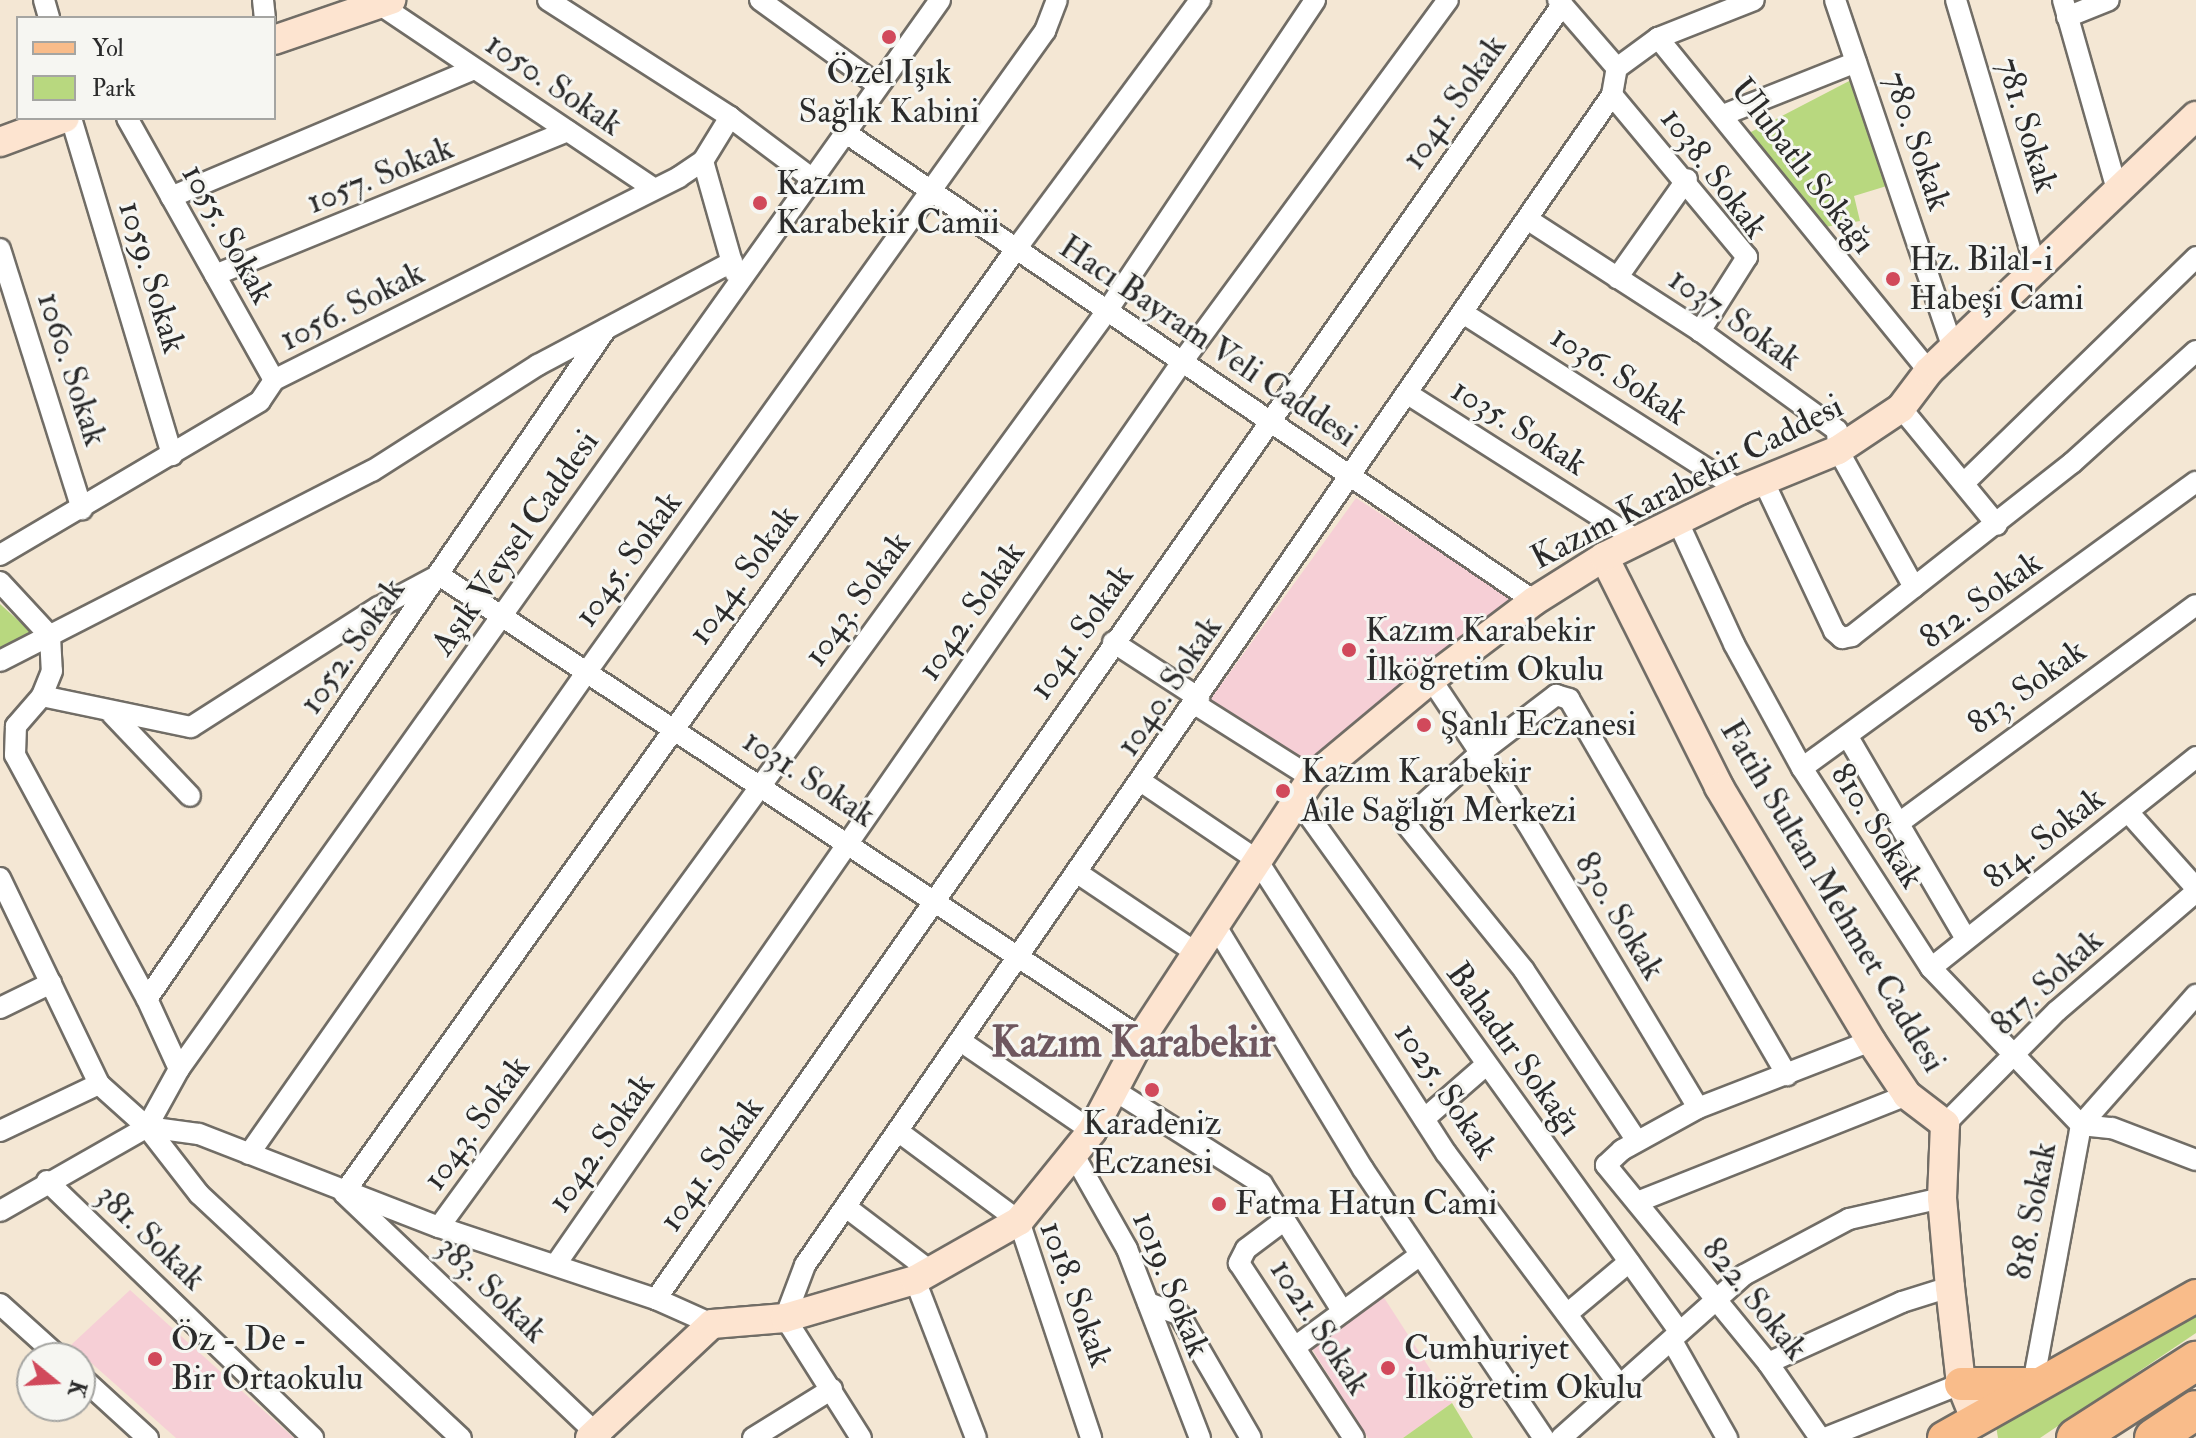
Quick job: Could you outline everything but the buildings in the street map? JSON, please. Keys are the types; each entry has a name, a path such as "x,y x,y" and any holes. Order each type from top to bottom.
{"highway":[{"path":"2076,1438 2196,1361"},
{"path":"2154,1438 2196,1410"}],"main road":[{"path":"276,22 339,0"},
{"path":"276,39 385,2"},
{"name":"Kazım Karabekir Caddesi","path":"712,1324 785,1318 924,1276 1019,1221 1075,1157 1117,1092 1141,1038 1306,790 1431,679 1534,601 1637,540 1751,485 1838,450 1901,408 1929,371 2196,116"},
{"path":"0,142 60,120"},
{"name":"Fatih Sultan Mehmet Caddesi","path":"1604,557 1719,787 1871,1041 1907,1095 1945,1124 1942,1198 1950,1287 1961,1384 1978,1428"},
{"path":"1944,1438 1978,1428 2033,1384 2196,1296"},
{"path":"595,1436 712,1324"},
{"path":"1961,1384 2033,1384"}],"street":[{"path":"548,0 730,117 814,180"},
{"path":"760,0 878,85"},
{"name":"Aşık Veysel Caddesi","path":"147,1127 179,1069 940,0"},
{"name":"1045. Sokak","path":"249,1154 588,670 1045,31 1057,0"},
{"name":"1044. Sokak","path":"344,1193 1016,249 1200,0"},
{"name":"1043. Sokak","path":"439,1227 1107,311 1315,0"},
{"name":"1042. Sokak","path":"556,1264 1182,362 1448,0"},
{"path":"1612,95 1617,68 1658,38 1754,0"},
{"name":"780. Sokak","path":"1835,0 1953,348"},
{"name":"781. Sokak","path":"1956,0 2036,269"},
{"path":"2109,0 2065,8 2117,190"},
{"name":"1050. Sokak","path":"385,2 474,69 654,189"},
{"path":"1560,2 1617,68"},
{"name":"1041. Sokak","path":"656,1299 1560,2"},
{"name":"Ulubatlı Sokağı","path":"1658,38 1929,371"},
{"path":"1723,115 1856,62"},
{"path":"171,197 474,69"},
{"name":"1038. Sokak","path":"1612,95 1687,179 1747,257 1700,331"},
{"name":"1040. Sokak","path":"785,1318 805,1265 1020,960 1612,95"},
{"name":"1056. Sokak","path":"0,555 260,401 274,380 654,189 703,161 730,117"},
{"name":"1059. Sokak","path":"72,120 172,455"},
{"name":"1055. Sokak","path":"128,120 274,380"},
{"name":"1057. Sokak","path":"215,275 568,131"},
{"name":"Hacı Bayram Veli Caddesi","path":"846,133 1534,601"},
{"path":"703,161 738,283"},
{"path":"1617,278 1687,179"},
{"name":"1037. Sokak","path":"1527,219 1700,331 1837,430 1838,450 1914,587"},
{"name":"1060. Sokak","path":"0,249 82,509"},
{"path":"1964,483 2196,257"},
{"path":"0,661 372,471 451,417 608,327 732,262"},
{"name":"1036. Sokak","path":"1463,313 1751,485"},
{"name":"1052. Sokak","path":"147,999 608,327"},
{"path":"1751,485 1842,638 1997,525 2196,351"},
{"name":"1035. Sokak","path":"1408,394 1637,540"},
{"path":"1901,408 1997,525"},
{"name":"812. Sokak","path":"1802,768 2196,482"},
{"name":"810. Sokak","path":"1678,522 1734,644 1802,768 1931,968 2081,1125"},
{"path":"42,696 112,714 191,727 379,607 439,575"},
{"name":"1031. Sokak","path":"439,575 588,670 1141,1038"},
{"path":"0,582 50,636 52,671 42,696 16,726 15,755 147,999 179,1069"},
{"name":"813. Sokak","path":"1899,823 2196,605"},
{"path":"1113,642 1197,701 1306,790"},
{"name":"830. Sokak","path":"1431,679 1480,753 1698,1108"},
{"path":"1787,1075 1569,699 1556,695 1480,753 1404,822 1524,970 1637,1141 1698,1108 1787,1075 1871,1041"},
{"path":"112,714 190,796"},
{"path":"1848,737 1966,939"},
{"name":"814. Sokak","path":"1931,968 2196,757"},
{"path":"1142,782 1257,860"},
{"name":"Bahadır Sokağı","path":"1306,790 1486,1065 1629,1262 1675,1336 1727,1438"},
{"path":"2129,813 2196,890"},
{"name":"1025. Sokak","path":"1257,860 1424,1119 1622,1388"},
{"path":"1079,874 1198,954"},
{"path":"0,879 99,1084 147,1127 199,1194 461,1438"},
{"name":"817. Sokak","path":"1945,1124 2057,1011 2196,890"},
{"path":"1217,928 1419,1256 1544,1438"},
{"path":"0,1008 51,983"},
{"name":"818. Sokak","path":"2033,1384 2081,1125 2196,995"},
{"path":"962,1042 1092,1131"},
{"path":"1424,1119 1486,1065"},
{"path":"0,1131 99,1084"},
{"path":"1117,1092 1262,1184 1282,1222 1343,1312"},
{"path":"1637,1202 1837,1118 1907,1095"},
{"path":"2081,1125 2112,1128 2196,1160"},
{"path":"0,1211 47,1181 147,1127 199,1134 344,1193 656,1299 712,1324"},
{"name":"1018. Sokak","path":"899,1132 1019,1221 1091,1438"},
{"name":"822. Sokak","path":"1637,1141 1606,1165 1768,1363 1823,1438"},
{"name":"1019. Sokak","path":"1075,1157 1127,1249 1200,1438"},
{"name":"381. Sokak","path":"47,1181 313,1438"},
{"name":"383. Sokak","path":"344,1193 595,1436"},
{"path":"1561,1438 1622,1388 1712,1298 1744,1275 1849,1219 1942,1198"},
{"path":"846,1207 924,1276 976,1438"},
{"name":"1021. Sokak","path":"1282,1222 1246,1249 1239,1263 1354,1438"},
{"path":"1295,1347 1419,1256"},
{"path":"1567,1314 1629,1262"},
{"path":"1768,1363 1902,1302 1950,1287"},
{"path":"1148,1303 1179,1314 1251,1438"},
{"path":"0,1304 42,1342"},
{"path":"785,1318 861,1438"},
{"path":"1823,1438 1961,1384"},
{"path":"753,1438 832,1389"},
{"path":"96,1391 148,1438"}],"shaded area":[{"name":"Kazım Karabekir İlköğretim Okulu","path":"1356,498 1513,599 1311,763 1210,700"},
{"path":"130,1290 294,1438 176,1438 96,1367 96,1342 74,1342"},
{"path":"1381,1293 1452,1403 1403,1438 1368,1438 1310,1346"}],"green space":[{"path":"1853,79 1890,185 1854,196 1860,221 1825,227 1749,133"},
{"path":"0,604 31,632 0,649"},
{"path":"2196,1315 2196,1333 2040,1438 1998,1438 1996,1426"},
{"path":"1452,1403 1473,1438 1403,1438"}],"place":[{"name":"Özel Işık Sağlık Kabini","path":"889,37"},
{"name":"Kazım Karabekir Camii","path":"760,203"},
{"name":"Hz. Bilal-i Habeşi Cami","path":"1893,279"},
{"name":"Kazım Karabekir İlköğretim Okulu","path":"1349,650"},
{"name":"Şanlı Eczanesi","path":"1424,725"},
{"name":"Kazım Karabekir Aile Sağlığı Merkezi","path":"1283,791"},
{"name":"Karadeniz Eczanesi","path":"1152,1090"},
{"name":"Fatma Hatun Cami","path":"1219,1204"},
{"name":"Öz - De - Bir Ortaokulu","path":"155,1359"},
{"name":"Cumhuriyet İlköğretim Okulu","path":"1388,1368"}],"district":[{"name":"Kazım Karabekir","path":"1133,1043"}]}
